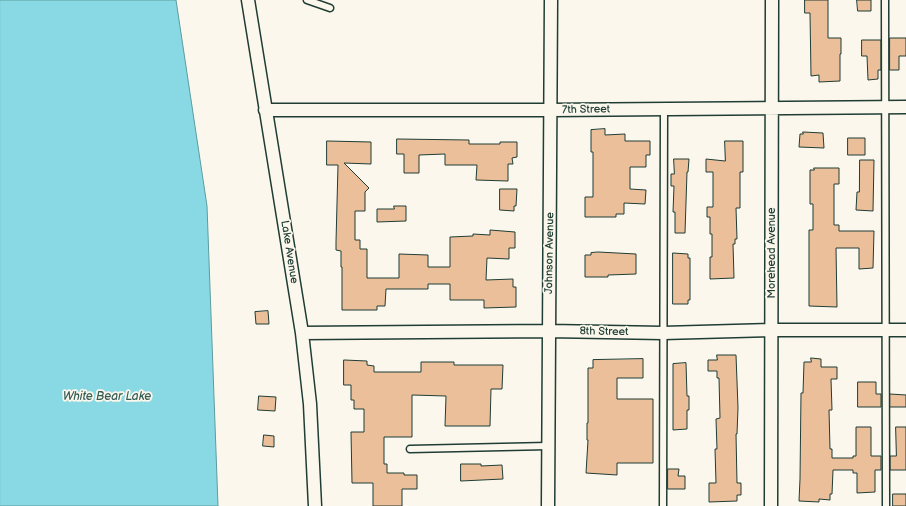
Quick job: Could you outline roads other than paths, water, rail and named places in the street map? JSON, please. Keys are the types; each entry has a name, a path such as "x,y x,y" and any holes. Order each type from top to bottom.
{"street":[{"name":"Lake Avenue","path":"248,0 302,333 310,404 315,506"},
{"name":"Johnson Avenue","path":"548,506 551,0"},
{"name":"Morehead Avenue","path":"771,506 772,0"},
{"name":"7th Street","path":"265,110 551,110 906,107"},
{"name":"8th Street","path":"302,333 906,330"}],"lane":[{"path":"308,0 330,8"},
{"path":"885,0 886,506"},
{"path":"663,506 664,109"},
{"path":"410,448 548,446"}],"water":[{"name":"White Bear Lake","path":"0,0 176,0 207,206 218,506 0,506"}]}
